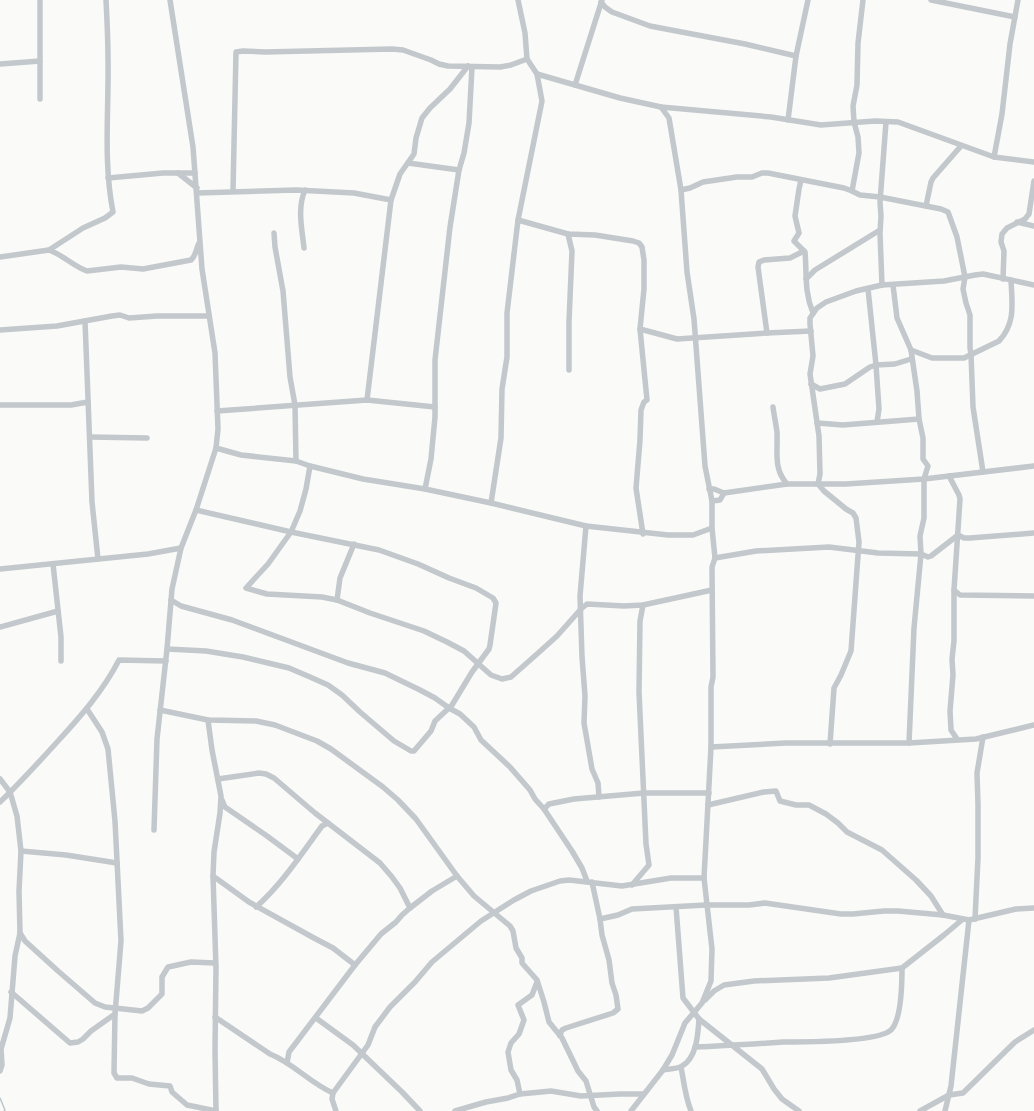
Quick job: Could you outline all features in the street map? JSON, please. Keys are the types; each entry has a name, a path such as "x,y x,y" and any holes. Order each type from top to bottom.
{"street":[{"path":"40,0 40,99"},
{"path":"0,257 49,250 83,228 105,218 112,212 108,178 106,131 108,59 106,0"},
{"path":"154,830 156,739 176,566 180,548 196,510 216,448 218,429 215,353 202,269 192,140 170,0"},
{"path":"491,503 500,438 502,389 507,357 507,313 518,220 542,101 537,74 528,59 525,33 518,0"},
{"path":"788,120 796,56 808,0"},
{"path":"852,191 859,153 853,106 857,85 858,43 863,0"},
{"path":"931,0 1015,17"},
{"path":"994,157 1002,114 1010,44 1018,0"},
{"path":"601,1 605,7 612,12 650,26 745,44 796,56"},
{"path":"575,85 601,1"},
{"path":"232,191 236,52 392,49 403,50 439,64 470,67 500,67 528,59"},
{"path":"0,64 40,61"},
{"path":"367,400 391,200 400,174 414,154 416,138 422,118 470,67"},
{"path":"425,489 430,459 434,407 435,360 450,226 459,170 464,153 469,123 470,67"},
{"path":"537,74 620,98 661,107 788,120 821,125 854,122 898,122 994,157 1034,162"},
{"path":"661,107 669,118 681,190 687,272 694,319 705,466 712,502 712,528 715,558 712,567 711,746 704,878 712,949 711,982 702,1003"},
{"path":"882,286 880,197 886,122"},
{"path":"926,206 933,178 961,146"},
{"path":"408,163 459,170"},
{"path":"108,178 163,173 195,173"},
{"path":"178,173 197,190 305,190 354,192 391,200"},
{"path":"681,190 704,182 737,177 752,177 762,173 768,173 844,188 860,195 880,197 948,212 957,237 965,277 963,289 970,315 973,407 984,472"},
{"path":"801,180 795,216 799,233 794,241 806,255 806,290 809,304 813,312"},
{"path":"1004,279 1004,251 1001,242 1002,234 1007,228 1025,219 1029,214 1034,181"},
{"path":"304,248 300,207 305,190"},
{"path":"518,220 568,234 595,235 633,241 639,243 642,247 644,260 644,289 640,329 647,400 644,402 641,410 636,488 643,534"},
{"path":"1017,222 1034,226"},
{"path":"806,279 816,270 880,230"},
{"path":"274,232 275,247 283,291 290,377 295,405 296,461"},
{"path":"568,234 572,251 569,322 569,370"},
{"path":"49,250 87,271 120,267 143,269 191,260 200,243"},
{"path":"767,333 758,267 759,262 764,260 790,258 804,251"},
{"path":"818,484 820,460 817,423 810,374 814,356 810,318 817,308 826,302 856,291 882,286 944,281 983,274 1034,285"},
{"path":"911,350 932,358 964,358 998,341 1009,326 1012,316 1011,280"},
{"path":"893,285 897,318 911,350 911,359 923,438 923,459 928,466 924,479 924,518 920,536 921,554 914,628 909,743"},
{"path":"868,289 879,409 877,422"},
{"path":"0,330 57,326 120,315 129,318 157,316 209,316"},
{"path":"85,321 93,509 98,559"},
{"path":"640,329 677,339 767,333 811,332"},
{"path":"812,384 820,389 845,384 870,367 876,365 895,364 911,359"},
{"path":"217,411 367,400 434,407"},
{"path":"0,405 71,405 88,402"},
{"path":"773,407 777,432 779,472 787,484"},
{"path":"817,423 843,425 920,419"},
{"path":"90,437 147,438"},
{"path":"216,448 241,455 296,461 363,480 425,489 586,526 643,534 668,535 693,535 712,528"},
{"path":"310,466 300,512 291,532 268,564 246,588 267,594 322,597 337,600 424,631 464,650 491,675 502,679 511,677 557,636 587,604 616,606 643,605 712,590"},
{"path":"709,489 714,489 724,493 787,484 924,479 1034,466"},
{"path":"949,476 960,499 956,547 954,641 952,659 953,675 950,711 951,730 957,739"},
{"path":"818,484 824,491 852,513 856,518 858,529 859,551 856,569 851,651 834,688 830,744"},
{"path":"712,502 720,500 724,493"},
{"path":"167,649 230,654 289,668 310,676 328,685 342,695 394,741 411,751 414,751 431,731 435,721 452,705 468,678 489,649 490,645 496,603 493,598 476,588 379,550 291,532 196,510"},
{"path":"586,526 580,596 585,696 584,723 592,769 598,784 599,797"},
{"path":"958,535 964,538 970,538 1034,534"},
{"path":"715,558 756,551 829,547 878,553 921,554 928,557 958,535"},
{"path":"337,600 340,578 354,544"},
{"path":"0,569 148,554 180,548"},
{"path":"53,564 61,637 61,661"},
{"path":"954,590 960,595 1034,596"},
{"path":"171,600 181,606 232,620 348,663 385,673 436,698 460,714 474,727 481,740 515,773 544,809 582,868 589,882 600,919 618,1009 613,1014 566,1028 562,1030 560,1036"},
{"path":"632,885 649,864 646,844 639,692 640,621 643,605"},
{"path":"0,627 58,611"},
{"path":"0,802 87,709 110,677 119,660 166,661"},
{"path":"87,709 102,732 108,749 115,821 120,941 115,1011 114,1073 117,1078 132,1078 149,1084 170,1086 172,1092 187,1105 216,1111 213,876 214,852 221,796"},
{"path":"160,710 208,720 256,722 275,725 317,741 383,786 416,819 457,876 474,896 510,926 516,948 522,958 522,964 537,982 549,1022 560,1036 578,1070 586,1081 594,1107 597,1111"},
{"path":"208,720 212,750 221,796 225,807 298,859"},
{"path":"711,746 786,743 909,743 983,737 1034,725"},
{"path":"945,1111 949,1096 958,1029 969,919 978,858 977,773 983,737"},
{"path":"218,779 259,772 274,778 328,823 380,863 400,888 410,908"},
{"path":"0,779 10,792 17,816 21,851 19,891 20,933 15,956 10,1018 2,1039 2,1065 0,1071"},
{"path":"708,805 764,792 776,791 780,801 796,805 809,805 826,814 847,832 882,850 892,858 931,896 943,915"},
{"path":"544,809 549,804 574,799 644,793 709,793"},
{"path":"256,907 270,895 322,826 328,823"},
{"path":"21,851 66,855 117,863"},
{"path":"213,876 229,890 256,907 325,943 355,965"},
{"path":"287,1063 289,1052 355,965 381,934 432,890 457,876"},
{"path":"336,1111 332,1099 332,1093 362,1054 368,1045 375,1027 390,1007 415,982 432,962 481,921 531,891 569,880 614,886 632,885 671,878 704,878"},
{"path":"600,919 618,915 632,909 765,903 841,914 898,911 969,919"},
{"path":"676,907 683,998 699,1019 762,1069 782,1099 797,1110"},
{"path":"631,1111 663,1070 672,1055 685,1023 714,990 724,985 754,981 829,978 902,968 944,935 969,919 1016,909 1034,908"},
{"path":"20,933 25,941 95,1003 115,1011 142,1011 148,1008 162,994 162,978 168,967 191,962 215,962"},
{"path":"695,1047 859,1038 876,1036 890,1031 894,1027 898,1015 902,992 902,968"},
{"path":"520,1094 517,1080 511,1070 509,1048 519,1034 524,1020 518,1005 532,995 537,982"},
{"path":"11,992 70,1043 78,1042 83,1039 115,1011"},
{"path":"215,1017 287,1063 308,1079 332,1093"},
{"path":"316,1018 353,1045 393,1082 420,1111"},
{"path":"663,1070 681,1067 689,1060 695,1047 698,1035 699,1019"},
{"path":"920,1111 949,1096 963,1093 1015,1042 1034,1030"},
{"path":"681,1067 685,1083 686,1099 691,1111"},
{"path":"455,1111 473,1105 520,1094 550,1091 571,1096 643,1094"}],"waterway":[{"path":"0,1098 5,1110 4,1111"}]}
